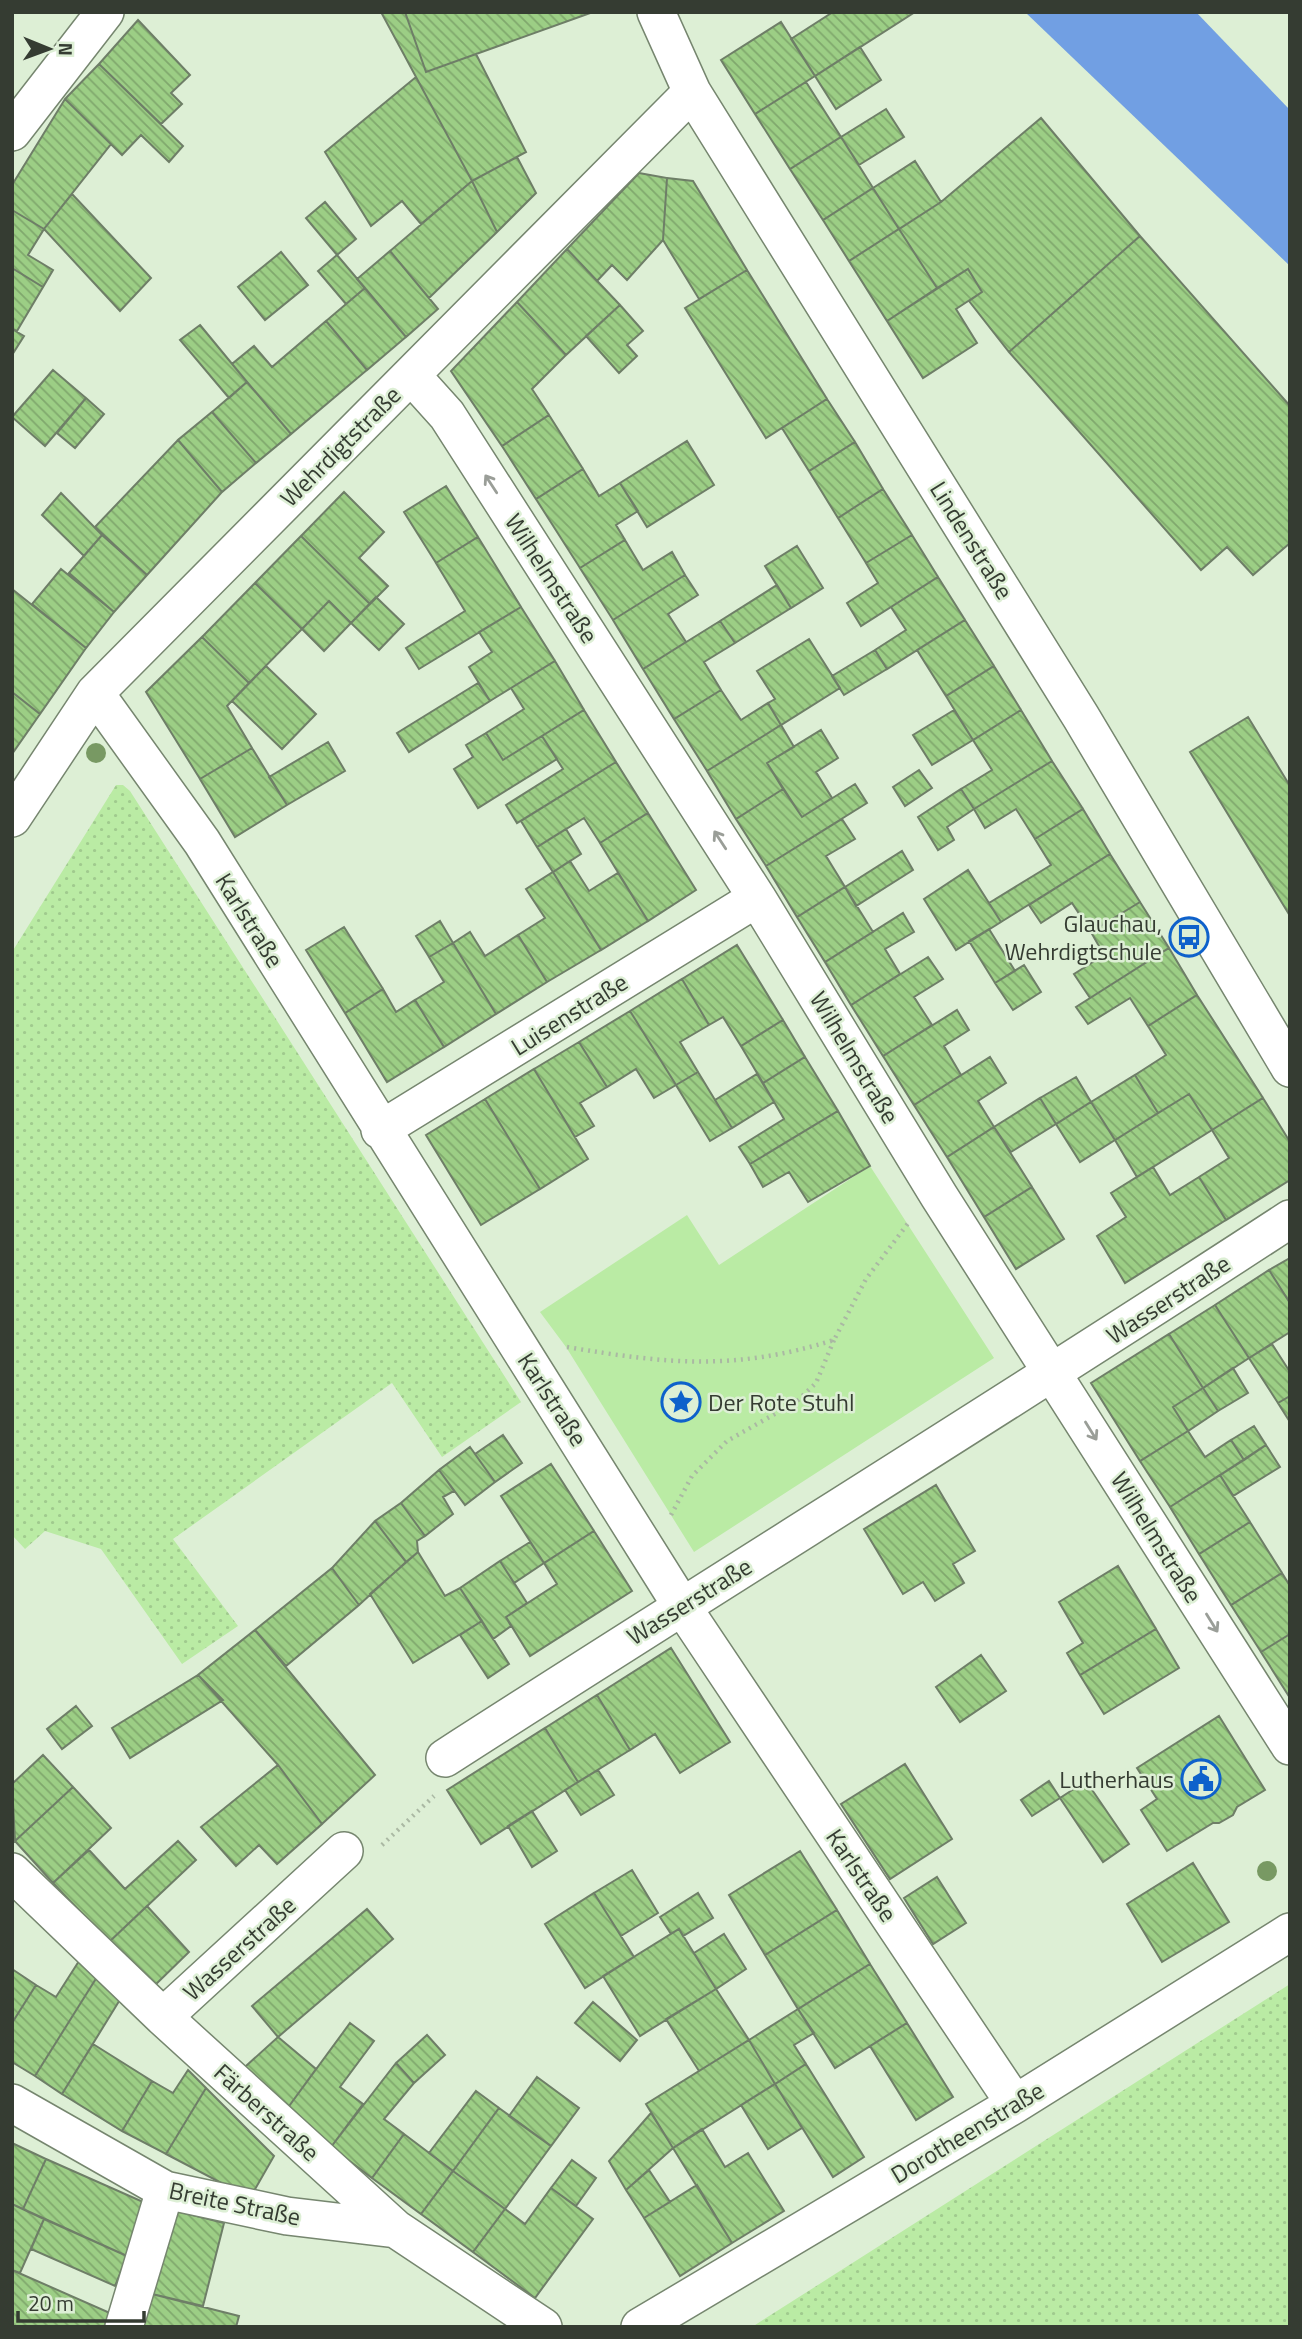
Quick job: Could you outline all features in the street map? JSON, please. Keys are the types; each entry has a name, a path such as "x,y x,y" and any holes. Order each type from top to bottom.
{"street":[{"path":"12,132 105,12"},
{"name":"Lindenstraße","path":"656,12 692,92 1081,718 1290,1068"},
{"name":"Wehrdigtstraße","path":"12,818 95,693 692,92"},
{"name":"Wilhelmstraße","path":"411,375 447,415 757,898 940,1196 1290,1746"},
{"name":"Karlstraße","path":"95,693 202,842 380,1130 641,1537 681,1605 1015,2104"},
{"name":"Luisenstraße","path":"380,1130 757,898"},
{"name":"Wasserstraße","path":"445,1758 681,1605 1054,1373 1290,1219"},
{"name":"Wasserstraße","path":"163,2017 344,1851"},
{"name":"Färberstraße","path":"12,1872 163,2017 396,2229 542,2327"},
{"name":"Dorotheenstraße","path":"640,2327 1015,2104 1290,1932"},
{"name":"Breite Straße","path":"12,2103 165,2190 287,2216 396,2229"},
{"path":"126,2322 165,2190"}],"path":[{"path":"641,1537 670,1517 692,1476 727,1441 796,1402 816,1383 834,1340 866,1279 907,1223 940,1196"},
{"path":"532,1366 566,1347 643,1360 700,1364 787,1354 834,1340"},
{"path":"344,1851 358,1867 457,1774 445,1758"}],"green space":[{"path":"116,785 123,785 130,791 521,1402 442,1457 392,1383 173,1539 238,1626 182,1664 101,1549 45,1531 25,1549 12,1535 12,952"},
{"path":"870,1166 994,1358 694,1552 566,1347 540,1312 687,1215 719,1265"},
{"path":"1290,1984 1290,2327 752,2327"}],"water":[{"path":"1025,12 1196,12 1290,110 1290,266"}],"building":[{"path":"381,12 405,12 426,72 476,54 526,152 472,181"},
{"path":"405,12 593,12 426,72"},
{"path":"833,12 915,12 815,76 791,39"},
{"path":"138,20 190,75 171,93 182,104 161,124 99,64"},
{"path":"781,22 815,76 755,114 721,60"},
{"path":"860,47 881,80 836,109 815,76"},
{"path":"99,64 183,146 169,162 141,135 122,155 65,99"},
{"path":"416,77 472,181 421,224 402,201 371,226 325,152"},
{"path":"806,82 841,137 790,169 755,114"},
{"path":"65,99 111,144 44,229 12,210 12,185"},
{"path":"886,109 904,137 859,165 841,137"},
{"path":"1041,118 1140,236 1009,352 969,301 982,292 968,269 937,288 899,229 941,202"},
{"path":"841,137 873,188 823,220 790,169"},
{"path":"517,157 536,193 497,232 472,181"},
{"path":"915,161 941,202 899,229 873,188"},
{"path":"639,173 667,178 663,240 627,280 612,265 597,281 567,249"},
{"path":"667,178 693,181 747,270 699,299 663,240"},
{"path":"472,181 497,232 429,298 390,251"},
{"path":"873,188 899,229 849,261 823,220"},
{"path":"72,194 151,278 120,311 44,229"},
{"path":"325,202 356,239 337,255 306,218"},
{"path":"12,210 44,229 28,255 53,270 43,287 12,268"},
{"path":"899,229 937,288 887,321 849,261"},
{"path":"1140,236 1290,406 1290,543 1253,575 1227,547 1201,570 1009,352"},
{"path":"567,249 620,305 566,355 517,302"},
{"path":"390,251 438,309 406,337 357,279"},
{"path":"281,252 308,285 265,320 238,287"},
{"path":"337,255 365,288 346,304 318,271"},
{"path":"12,268 43,287 17,331 12,329"},
{"path":"968,269 982,292 956,309 977,343 923,378 887,321"},
{"path":"747,270 827,399 766,438 685,308"},
{"path":"365,288 406,337 367,370 326,321"},
{"path":"517,302 566,355 532,389 549,415 502,446 451,371"},
{"path":"620,305 643,331 627,345 637,356 619,373 586,336"},
{"path":"326,321 367,370 291,434 232,364 254,346 272,367"},
{"path":"200,325 247,382 229,398 180,340"},
{"path":"12,329 24,336 12,355"},
{"path":"53,370 86,398 45,446 12,417"},
{"path":"247,382 291,434 256,463 212,412"},
{"path":"86,398 104,414 75,448 57,433"},
{"path":"827,399 855,442 809,471 782,428"},
{"path":"212,412 256,463 222,492 178,440"},
{"path":"549,415 583,469 536,499 502,446"},
{"path":"178,440 222,492 147,575 95,527"},
{"path":"687,441 714,485 647,527 620,483"},
{"path":"855,442 883,489 838,518 809,471"},
{"path":"583,469 599,496 620,483 638,511 616,525 625,540 580,568 536,499"},
{"path":"446,486 478,537 436,563 404,512"},
{"path":"883,489 912,535 866,563 838,518"},
{"path":"344,492 384,532 359,558 388,586 370,604 301,536"},
{"path":"61,493 102,535 84,556 42,515"},
{"path":"102,535 147,575 114,612 69,573"},
{"path":"912,535 938,577 861,626 847,603 878,583 866,563"},
{"path":"301,536 370,604 351,623 329,601 302,629 255,583"},
{"path":"478,537 521,607 419,669 406,648 465,611 436,563"},
{"path":"625,540 643,570 672,552 685,575 613,620 580,568"},
{"path":"797,546 823,588 791,608 765,566"},
{"path":"61,569 114,612 86,648 32,604"},
{"path":"685,575 698,595 668,614 686,642 643,669 613,620"},
{"path":"938,577 965,620 887,669 875,650 906,630 891,607"},
{"path":"255,583 302,629 249,683 202,637"},
{"path":"777,585 791,608 735,643 720,621"},
{"path":"12,589 86,648 40,714 12,692"},
{"path":"376,597 404,624 379,650 351,623"},
{"path":"329,601 351,623 324,651 302,629"},
{"path":"521,607 555,661 490,701 469,667 492,652 479,632"},
{"path":"965,620 994,666 946,696 917,650"},
{"path":"720,621 735,643 704,662 721,690 674,719 643,669"},
{"path":"202,637 249,683 227,706 252,748 200,779 146,692"},
{"path":"809,639 840,688 781,725 768,703 775,699 757,671"},
{"path":"875,650 887,669 844,695 832,676"},
{"path":"555,661 584,710 503,760 486,733 524,709 511,688"},
{"path":"266,666 316,714 282,749 232,701"},
{"path":"994,666 1021,710 973,740 946,696"},
{"path":"478,683 490,701 409,752 397,733"},
{"path":"721,690 741,720 768,703 781,725 707,771 674,719"},
{"path":"12,692 40,714 12,754"},
{"path":"584,710 616,762 517,823 506,805 563,769 542,736"},
{"path":"954,710 973,740 932,765 913,735"},
{"path":"1021,710 1052,761 974,809 961,789 992,770 973,740"},
{"path":"1248,717 1290,786 1290,916 1190,752"},
{"path":"781,725 794,747 767,763 783,789 736,819 707,771"},
{"path":"821,730 838,758 816,772 832,798 802,817 767,763"},
{"path":"486,733 503,760 542,736 557,759 478,808 454,769 473,757 466,745"},
{"path":"328,742 345,771 287,805 269,777"},
{"path":"252,748 287,805 235,837 200,779"},
{"path":"1052,761 1083,809 1035,839 1016,809 985,828 974,809"},
{"path":"616,762 648,813 600,843 584,818 537,847 521,821"},
{"path":"919,770 932,788 905,806 893,787"},
{"path":"855,784 867,803 766,866 736,819 783,789 802,817"},
{"path":"961,789 974,809 947,827 954,840 938,850 918,817"},
{"path":"1083,809 1110,854 1001,922 989,903 1051,865 1035,839"},
{"path":"648,813 696,890 648,921 600,843"},
{"path":"842,819 855,839 826,856 845,887 797,917 766,866"},
{"path":"566,829 581,854 553,872 537,847"},
{"path":"902,851 913,870 856,906 845,887"},
{"path":"1110,854 1140,902 1091,932 1072,903 1041,923 1029,905"},
{"path":"570,861 589,891 618,873 648,921 601,950 553,872"},
{"path":"968,870 1001,922 956,950 924,899"},
{"path":"553,872 601,950 547,982 518,935 545,918 526,889"},
{"path":"845,887 873,932 825,962 797,917"},
{"path":"1140,902 1169,948 1090,998 1074,974 1104,955 1091,932"},
{"path":"903,913 914,932 885,949 900,974 851,1005 825,962"},
{"path":"440,921 453,943 429,957 416,936"},
{"path":"344,927 383,989 345,1013 306,950"},
{"path":"989,929 1015,971 995,983 969,941"},
{"path":"470,932 485,956 518,935 547,982 496,1014 453,943"},
{"path":"453,943 496,1014 444,1047 415,1000 444,982 429,957"},
{"path":"737,945 783,1020 741,1046 723,1017 709,1025 682,979"},
{"path":"1169,948 1197,995 1148,1026 1130,998 1088,1024 1076,1007"},
{"path":"928,957 943,979 914,997 932,1025 883,1056 851,1005"},
{"path":"1024,965 1041,992 1013,1010 995,983"},
{"path":"682,979 709,1025 680,1042 698,1072 676,1085 630,1011"},
{"path":"383,989 396,1012 415,1000 444,1047 387,1082 345,1013"},
{"path":"1197,995 1263,1098 1212,1130 1189,1094 1158,1113 1135,1075 1166,1055 1148,1026"},
{"path":"957,1010 969,1030 944,1046 961,1075 914,1105 883,1056"},
{"path":"630,1011 676,1085 654,1098 636,1069 607,1087 579,1042"},
{"path":"783,1020 805,1057 763,1083 741,1046"},
{"path":"579,1042 607,1087 580,1103 594,1126 575,1137 534,1069"},
{"path":"805,1057 838,1111 750,1164 739,1147 784,1119 763,1083"},
{"path":"990,1057 1006,1083 978,1101 994,1127 947,1157 914,1105"},
{"path":"534,1069 588,1159 540,1189 485,1099"},
{"path":"698,1072 732,1128 710,1141 676,1085"},
{"path":"757,1074 774,1102 732,1128 715,1100"},
{"path":"1135,1075 1158,1113 1115,1140 1091,1102"},
{"path":"1076,1077 1091,1102 1056,1124 1040,1098"},
{"path":"1189,1094 1212,1130 1137,1177 1115,1140"},
{"path":"1040,1098 1056,1124 1011,1152 994,1127"},
{"path":"1263,1098 1290,1142 1290,1180 1226,1220 1199,1177 1229,1158 1212,1130"},
{"path":"485,1099 540,1189 481,1225 426,1135"},
{"path":"1091,1102 1115,1140 1080,1162 1056,1124"},
{"path":"838,1111 870,1166 808,1202 789,1172 763,1187 750,1164"},
{"path":"994,1127 1032,1187 984,1217 947,1157"},
{"path":"1153,1167 1170,1195 1199,1177 1226,1220 1125,1283 1097,1236 1126,1217 1111,1193"},
{"path":"1032,1187 1064,1239 1016,1269 984,1217"},
{"path":"1290,1258 1290,1303 1269,1270"},
{"path":"1269,1270 1290,1303 1290,1332 1249,1358 1215,1305"},
{"path":"1215,1305 1249,1358 1203,1388 1169,1334"},
{"path":"1169,1334 1203,1388 1173,1407 1188,1431 1140,1461 1091,1383"},
{"path":"1272,1344 1290,1372 1290,1396 1278,1403 1249,1358"},
{"path":"1233,1368 1248,1393 1218,1411 1203,1388"},
{"path":"1203,1388 1218,1411 1188,1431 1173,1407"},
{"path":"1290,1396 1290,1422 1278,1403"},
{"path":"1254,1426 1266,1445 1244,1460 1231,1440"},
{"path":"1188,1431 1205,1457 1231,1440 1244,1460 1170,1507 1140,1461"},
{"path":"503,1435 522,1463 495,1482 475,1454"},
{"path":"1266,1445 1280,1467 1233,1496 1220,1475"},
{"path":"470,1447 495,1482 465,1505 439,1470"},
{"path":"551,1464 594,1531 544,1563 501,1496"},
{"path":"439,1470 454,1491 443,1497 453,1514 425,1536 401,1503"},
{"path":"1220,1475 1250,1522 1199,1554 1170,1507"},
{"path":"936,1485 975,1551 953,1564 964,1583 935,1601 923,1582 903,1594 864,1529"},
{"path":"401,1503 425,1536 417,1541 418,1552 406,1562 375,1521"},
{"path":"375,1521 406,1562 359,1605 332,1568"},
{"path":"1250,1522 1282,1573 1231,1605 1199,1554"},
{"path":"594,1531 632,1591 530,1656 506,1617 557,1584 544,1563"},
{"path":"530,1542 544,1563 514,1583 500,1561"},
{"path":"418,1552 445,1596 460,1588 482,1621 413,1663 370,1594"},
{"path":"500,1561 527,1603 506,1617 511,1626 493,1639 460,1588"},
{"path":"1118,1566 1156,1629 1080,1675 1067,1653 1083,1643 1059,1602"},
{"path":"332,1568 359,1605 286,1666 255,1630"},
{"path":"1282,1573 1290,1586 1290,1634 1261,1652 1231,1605"},
{"path":"482,1621 509,1664 488,1678 460,1635"},
{"path":"1156,1629 1179,1668 1104,1714 1080,1675"},
{"path":"255,1630 375,1775 322,1824 278,1765 198,1675"},
{"path":"1290,1634 1290,1698 1261,1652"},
{"path":"671,1648 730,1742 680,1773 655,1734 630,1750 597,1695"},
{"path":"981,1655 1006,1691 960,1722 936,1687"},
{"path":"198,1675 223,1700 130,1758 112,1728"},
{"path":"597,1695 630,1750 578,1782 545,1728"},
{"path":"76,1706 92,1726 62,1749 47,1729"},
{"name":"Lutherhaus","path":"1219,1716 1265,1790 1237,1807 1233,1815 1219,1823 1213,1823 1167,1851 1141,1810 1157,1799 1137,1768"},
{"path":"545,1728 578,1782 481,1844 447,1790"},
{"path":"43,1755 73,1787 15,1841 12,1784"},
{"path":"905,1764 952,1839 890,1879 841,1804"},
{"path":"278,1765 322,1824 277,1864 259,1845 236,1866 201,1827"},
{"path":"598,1770 614,1795 581,1815 565,1790"},
{"path":"1049,1781 1060,1798 1032,1816 1021,1800"},
{"path":"1086,1781 1129,1844 1103,1862 1060,1798"},
{"path":"73,1787 111,1828 53,1883 15,1841"},
{"path":"532,1811 557,1851 532,1867 508,1826"},
{"path":"178,1841 196,1860 109,1942 53,1883 89,1850 125,1889"},
{"path":"800,1851 837,1910 765,1955 729,1895"},
{"path":"1193,1863 1229,1922 1162,1962 1127,1904"},
{"path":"632,1870 658,1913 621,1936 594,1893"},
{"path":"937,1877 966,1923 933,1944 904,1898"},
{"path":"594,1893 634,1957 585,1988 545,1924"},
{"path":"698,1893 713,1918 683,1936 679,1929 671,1934 660,1917"},
{"path":"147,1906 189,1952 152,1988 109,1942"},
{"path":"367,1909 393,1939 278,2037 252,2006"},
{"path":"837,1910 870,1964 798,2009 765,1955"},
{"path":"679,1929 716,1989 640,2036 603,1976"},
{"path":"724,1934 746,1969 716,1989 694,1953"},
{"path":"79,1961 97,1977 35,2076 12,2062 12,2023 36,1985 56,1997"},
{"path":"870,1964 907,2023 835,2068 798,2009"},
{"path":"12,1969 36,1985 12,2023"},
{"path":"97,1977 121,1998 62,2094 35,2076"},
{"path":"716,1989 749,2040 699,2071 666,2019"},
{"path":"593,2002 637,2040 620,2061 575,2023"},
{"path":"798,2009 814,2033 794,2045 806,2064 775,2084 749,2040"},
{"path":"350,2023 374,2041 340,2087 363,2104 331,2147 284,2113"},
{"path":"907,2023 953,2097 916,2120 870,2046"},
{"path":"427,2035 445,2055 414,2083 396,2063"},
{"path":"278,2037 316,2069 284,2113 235,2076"},
{"path":"749,2040 775,2084 673,2148 646,2104"},
{"path":"93,2044 152,2081 122,2131 62,2094"},
{"path":"396,2063 414,2083 384,2119 404,2134 372,2178 331,2147"},
{"path":"806,2064 864,2157 833,2177 775,2084"},
{"path":"188,2070 206,2088 166,2154 122,2131 152,2081 173,2093"},
{"path":"537,2077 579,2108 551,2146 509,2116"},
{"path":"775,2084 802,2128 768,2149 741,2105"},
{"path":"206,2088 274,2156 250,2198 166,2154"},
{"path":"476,2091 499,2108 453,2171 429,2153"},
{"path":"499,2108 551,2146 505,2209 453,2171"},
{"path":"651,2113 673,2148 626,2190 609,2161"},
{"path":"702,2129 725,2167 748,2153 784,2211 732,2243 673,2148"},
{"path":"404,2134 453,2171 421,2214 372,2178"},
{"path":"12,2143 46,2159 23,2209 12,2204"},
{"path":"46,2159 150,2205 127,2256 23,2209"},
{"path":"572,2160 596,2178 576,2206 551,2188"},
{"path":"649,2170 670,2202 644,2218 626,2190"},
{"path":"453,2171 505,2209 473,2252 421,2214"},
{"path":"697,2185 732,2243 680,2276 644,2218"},
{"path":"551,2188 593,2219 535,2298 473,2252 505,2209 525,2224"},
{"path":"12,2204 44,2219 20,2273 12,2270"},
{"path":"169,2209 224,2223 203,2306 148,2293"},
{"path":"44,2219 127,2256 115,2286 31,2249"},
{"path":"12,2270 110,2313 104,2327 12,2327"},
{"path":"148,2293 239,2316 236,2327 139,2327"}],"place":[{"name":"Glauchau, Wehrdigtschule","path":"1189,937"},
{"name":"Der Rote Stuhl","path":"681,1402"},
{"name":"Lutherhaus","path":"1201,1779"}]}
